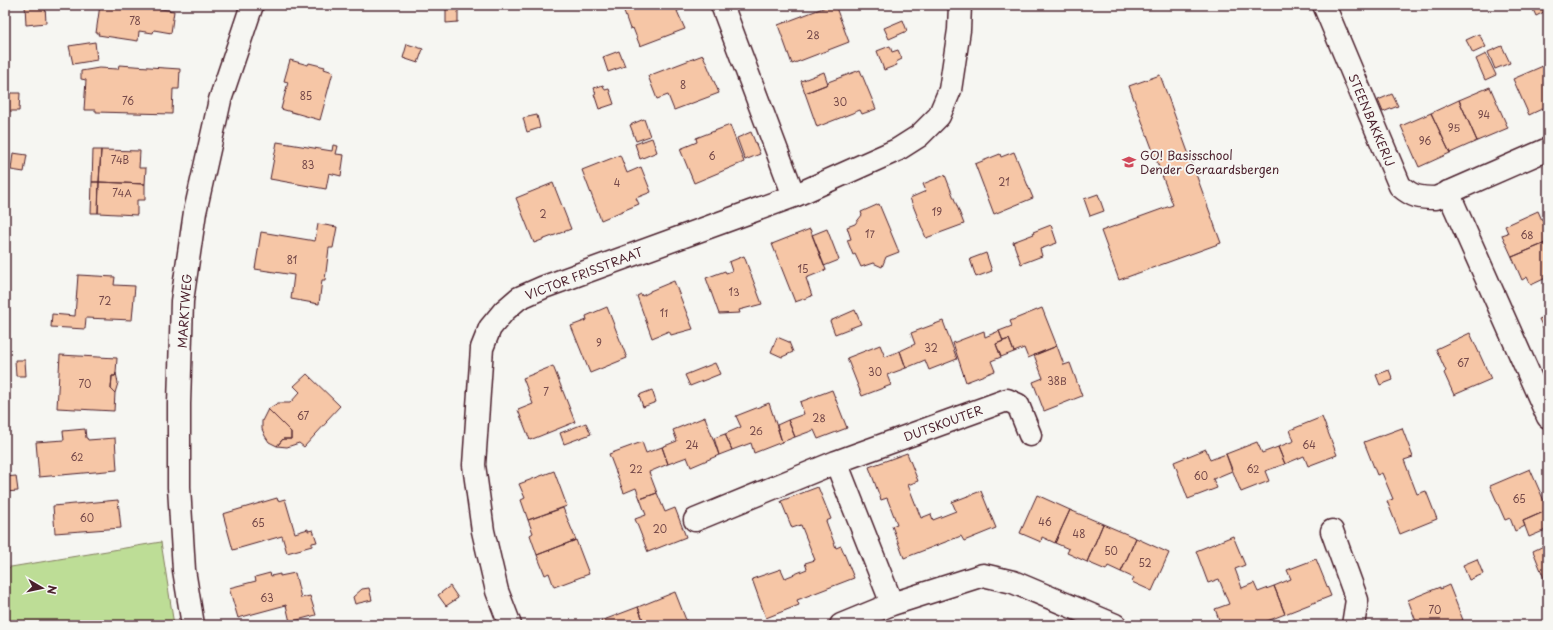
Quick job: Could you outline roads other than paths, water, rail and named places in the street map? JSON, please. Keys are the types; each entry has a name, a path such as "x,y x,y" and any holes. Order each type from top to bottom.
{"street":[{"name":"MARKTWEG","path":"193,625 184,570 179,486 179,404 182,301 195,212 220,100 252,5"},
{"path":"722,5 794,196"},
{"name":"VICTOR FRISSTRAAT","path":"510,625 497,591 483,531 474,465 482,348 490,328 504,311 519,298 544,287 794,196 897,150 919,136 939,116 950,90 959,30 960,5"},
{"name":"STEENBAKKERIJ","path":"1324,5 1400,186 1410,194 1423,198 1436,198 1548,149"},
{"path":"1448,192 1548,417"},
{"name":"DUTSKOUTER","path":"695,520 836,462 1007,400 1018,405 1030,435"},
{"path":"836,462 892,604"},
{"path":"1332,531 1357,600 1353,625"},
{"path":"840,625 892,604 983,575 1013,582 1115,625"}],"place":[{"name":"GO! Basisschool Dender Geraardsbergen","path":"1129,162"}]}
